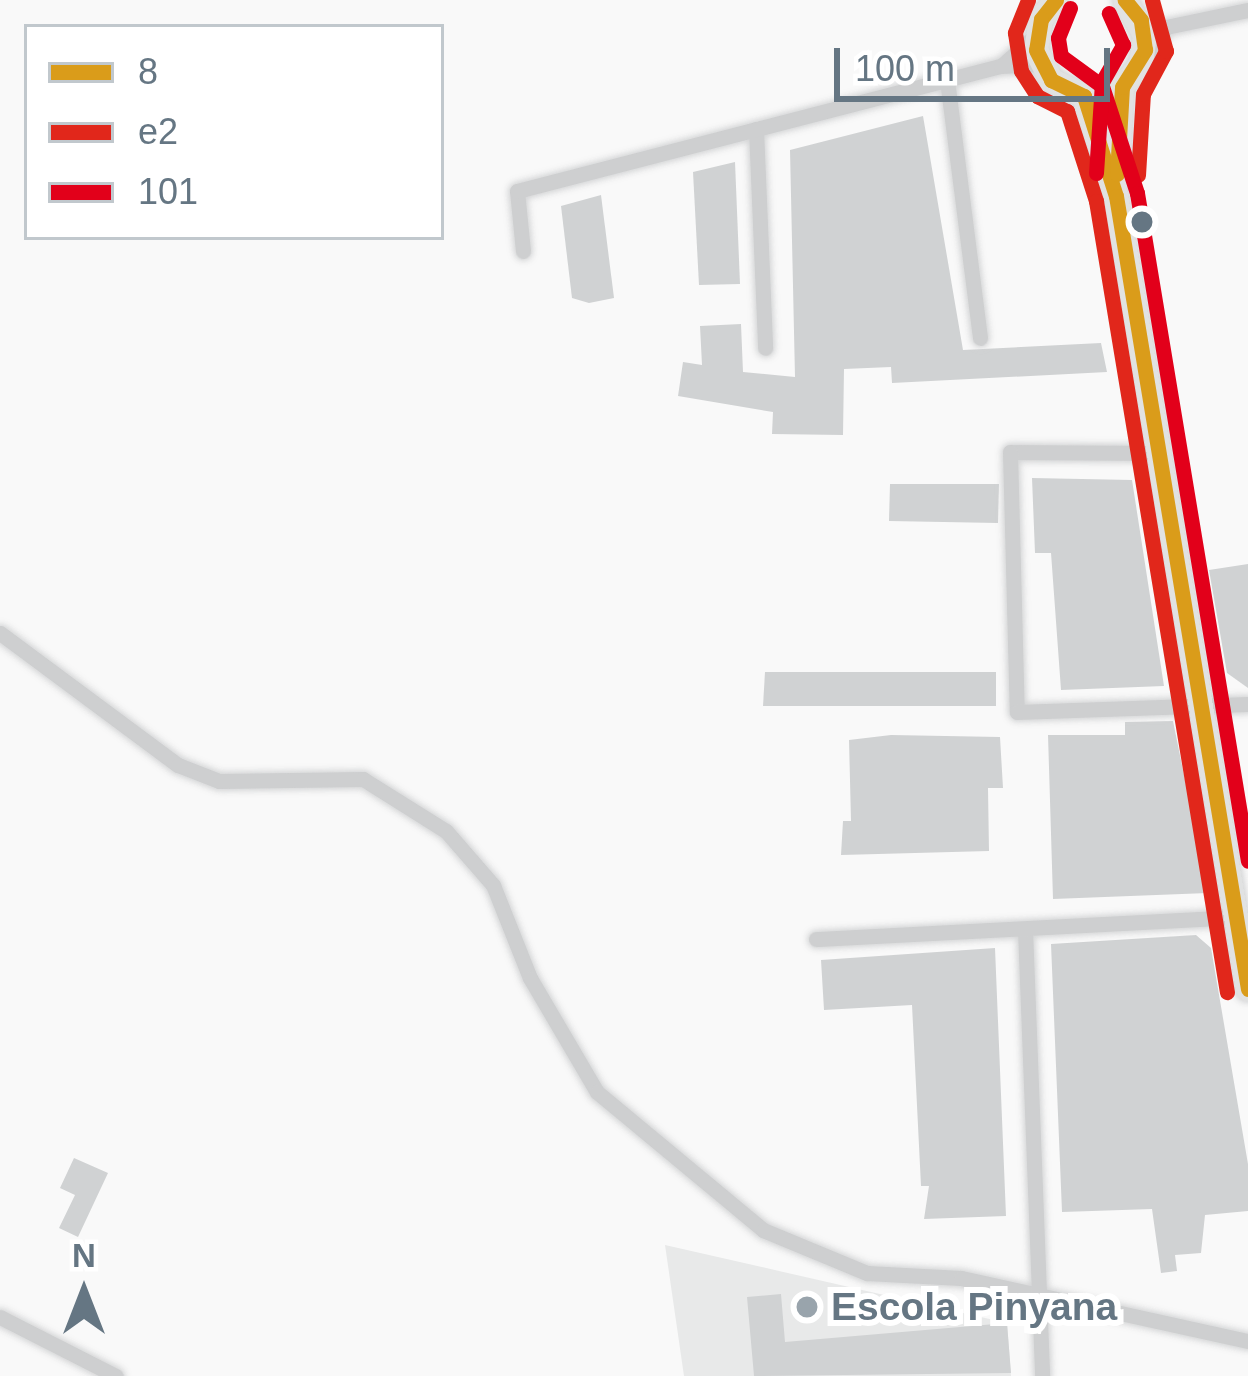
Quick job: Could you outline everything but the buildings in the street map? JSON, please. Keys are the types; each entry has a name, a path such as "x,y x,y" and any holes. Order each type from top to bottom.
{"main road":[{"path":"1052,2 1036,35 1041,64 1051,80 1084,96 1122,87"},
{"path":"1116,196 1122,87 1141,64 1145,34 1129,4"},
{"path":"1084,96 1116,196 1241,917 1248,989"}],"street":[{"path":"1129,4 1166,27 1248,10"},
{"path":"1141,64 1166,27"},
{"path":"1001,66 1036,35"},
{"path":"523,251 517,191 1001,66 1041,64"},
{"path":"947,80 980,338"},
{"path":"756,129 765,348"},
{"path":"1157,453 1010,452 1017,712 1248,704"},
{"path":"0,633 178,765 219,782 363,779 446,831 493,885 540,998 597,1092 763,1230 867,1273 961,1278 1248,1341"},
{"path":"816,939 1241,917"},
{"path":"1025,929 1042,1376"},
{"path":"0,1317 116,1376"}],"shaded area":[{"name":"Escola Pinyana","path":"665,1245 1007,1323 1011,1376 684,1376"}],"transit line":[{"name":"e2","path":"1028,0 1015,33 1021,71 1037,96 1067,111 1096,201 1227,992"},
{"name":"8","path":"1056,0 1041,19 1036,50 1051,80 1084,96"},
{"name":"8","path":"1117,174 1122,87 1145,50 1141,20 1125,0"},
{"name":"e2","path":"1138,175 1143,94 1166,51 1152,0"},
{"name":"101","path":"1070,8 1058,38 1061,56 1102,86 1137,193 1248,861"},
{"name":"101","path":"1096,173 1102,82 1123,45 1109,13"},
{"name":"8","path":"1084,96 1116,196 1248,989"}],"place":[{"name":"Escola Pinyana","path":"807,1307"}]}
